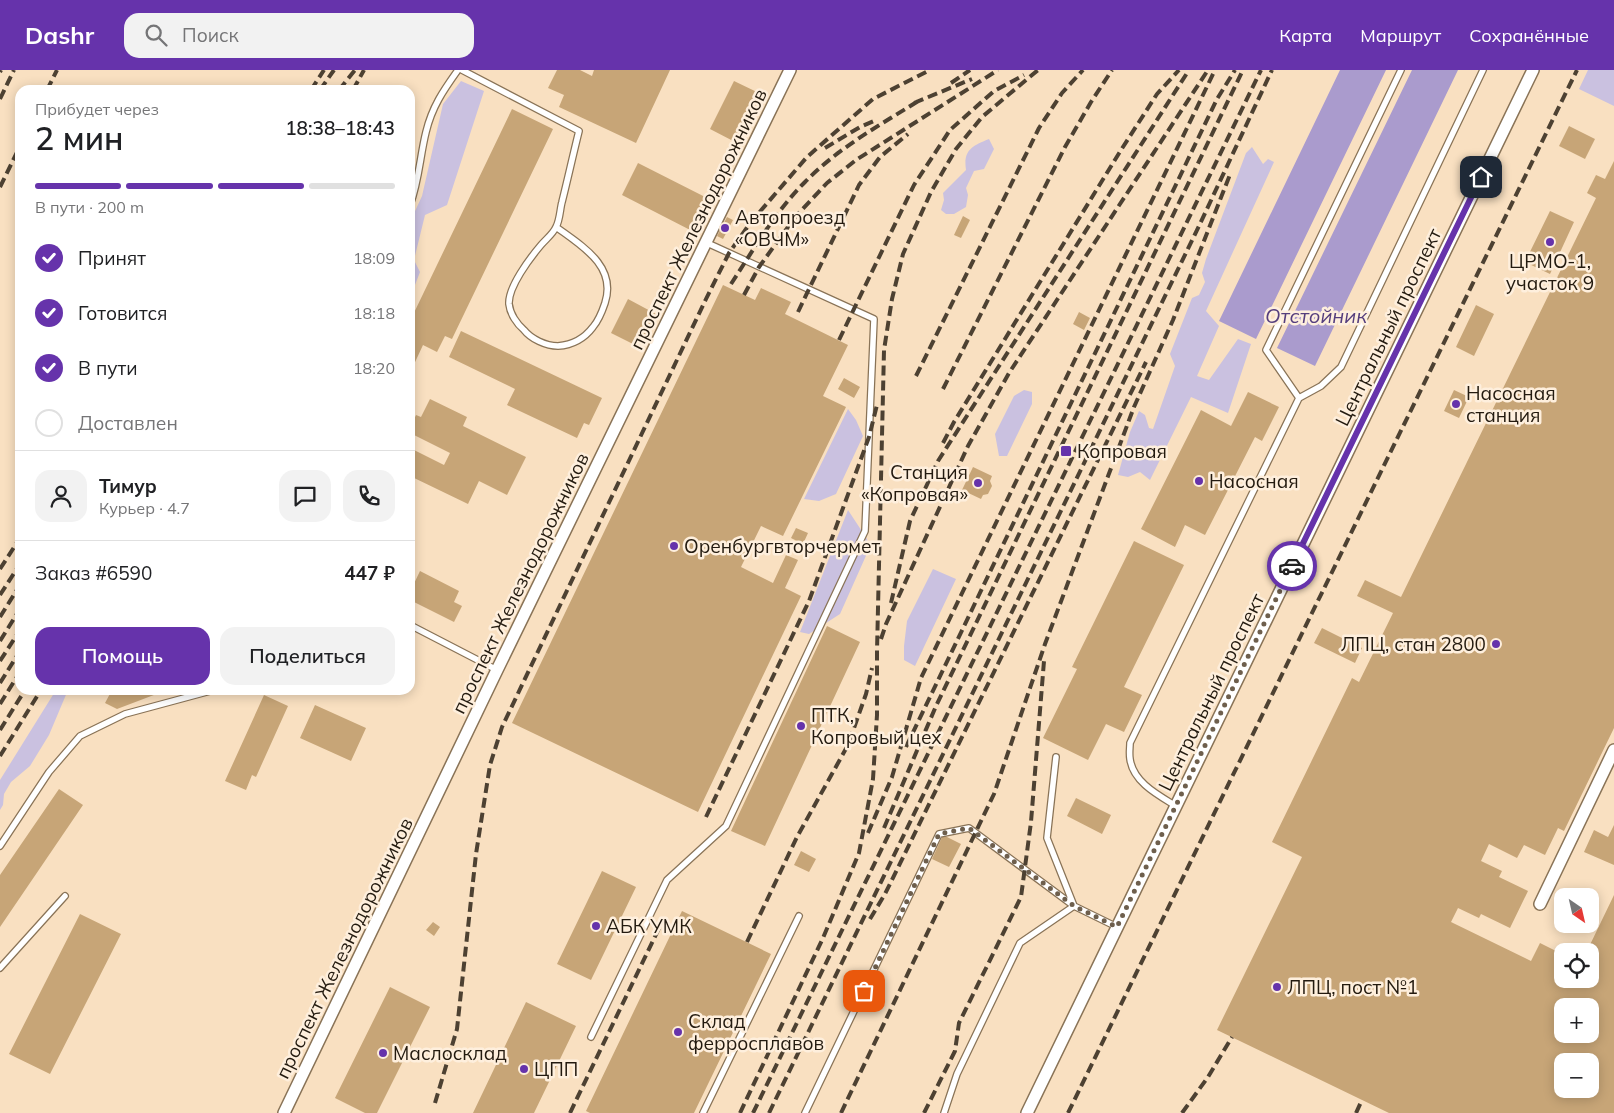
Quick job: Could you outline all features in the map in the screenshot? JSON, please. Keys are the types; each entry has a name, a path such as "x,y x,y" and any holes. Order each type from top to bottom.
{"street":[{"name":"проспект Железнодорожников","path":"284,1113 497,670 790,70"},
{"name":"Центральный проспект","path":"1028,1113 1533,70"},
{"path":"1540,904 1614,750"}],"lane":[{"path":"415,191 426,131 438,98 460,70 579,131 556,227 531,257 515,283 509,304 516,322 528,334 538,341 554,346 568,345 584,337 594,327 601,314 608,284 605,271 598,261 556,227"},
{"path":"1299,398 1266,350 1401,70"},
{"path":"1176,806 1147,787 1136,773 1130,760 1130,743 1299,398 1321,386 1341,367 1483,70"},
{"path":"591,1037 667,880 726,826 865,531 874,319 705,242"},
{"path":"415,628 497,670"},
{"path":"0,846 49,772 80,736 125,714 195,695"},
{"path":"1056,757 1047,838 1074,906"},
{"path":"805,1113 939,834 969,828 1074,906 1117,927"},
{"path":"0,968 65,896"},
{"path":"944,1113 957,1074 1020,943 1074,906"},
{"path":"703,1113 799,916"}],"shaded area":[{"path":"1588,70 1614,70 1614,106 1579,89"},
{"path":"461,81 484,91 447,205 425,215 415,256 415,211 422,196 443,104"},
{"path":"989,139 994,149 984,169 974,171 966,188 968,195 966,207 954,214 946,214 941,210 944,200 943,193 966,170 967,153 973,147"},
{"path":"1252,147 1263,164 1268,159 1274,162 1206,311 1219,326 1197,376 1209,380 1238,339 1251,344 1228,413 1191,397 1150,480 1140,472 1128,477 1118,475 1130,432 1139,411 1145,415 1149,428 1153,429 1175,366 1170,354 1192,298 1199,295 1205,282 1202,273 1206,259 1246,153"},
{"path":"415,262 420,272 415,285"},
{"path":"1024,390 1032,392 1032,404 1007,456 999,456 995,434 1014,396"},
{"path":"848,409 856,420 863,436 836,494 819,501 804,499"},
{"path":"848,510 867,539 869,549 840,614 809,634 800,632"},
{"path":"933,569 956,579 915,666 904,660 907,621"},
{"path":"53,695 66,695 49,735 30,766 11,782 4,794 3,805 0,810 0,780"}],"water":[{"name":"Отстойник","path":"1340,70 1386,70 1256,339 1219,321"},
{"name":"Отстойник","path":"1412,70 1458,70 1315,366 1277,348"}],"building":[{"path":"557,70 580,70 592,76 594,70 670,70 636,143 559,107 564,95 548,88"},
{"path":"734,81 761,94 737,143 710,129"},
{"path":"512,109 553,129 452,339 445,336 437,352 423,345 415,362 415,311"},
{"path":"1569,126 1595,139 1585,159 1559,146"},
{"name":"ЛПЦ, стан 2800","path":"1614,161 1614,728 1564,831 1558,828 1545,855 1524,845 1517,858 1489,844 1481,861 1502,871 1499,877 1528,891 1510,928 1481,914 1479,918 1458,908 1451,922 1531,961 1540,943 1554,950 1554,988 1599,988 1599,943 1591,943 1596,933 1599,933 1599,926 1614,895 1614,1113 1389,1113 1217,1030 1302,857 1272,842 1352,678 1359,682 1393,613 1357,596 1365,580 1401,597 1596,198 1587,193 1596,175 1605,179"},
{"path":"638,163 713,201 696,233 622,195"},
{"name":"ЦРМО-1, участок 9","path":"1550,211 1574,222 1550,274 1525,262"},
{"path":"963,216 970,220 961,238 954,235"},
{"name":"Автопроезд «ОВЧМ»","path":"727,217 733,220 723,239 717,236"},
{"name":"Оренбургвторчермет","path":"723,285 755,300 761,288 791,302 785,314 848,345 823,396 846,407 783,536 761,526 741,567 773,583 786,555 798,560 785,588 801,596 698,812 512,723"},
{"path":"628,299 656,314 639,347 611,333"},
{"path":"1476,305 1494,314 1474,356 1456,347"},
{"path":"1079,312 1090,318 1084,330 1073,324"},
{"path":"461,331 602,398 589,425 584,423 577,438 507,405 515,389 449,357"},
{"path":"844,378 860,387 854,398 838,389"},
{"name":"Насосная станция","path":"1454,390 1469,397 1459,418 1444,411"},
{"name":"Насосная","path":"1248,392 1279,407 1262,441 1255,437 1205,535 1185,525 1175,547 1141,529 1201,410 1231,426"},
{"path":"430,399 467,417 463,426 526,457 507,495 479,481 468,504 415,478 415,450 444,465 450,453 415,436 415,417 416,415 421,417"},
{"name":"Станция «Копровая»","path":"973,467 992,476 990,481 992,486 988,494 983,495 981,499 962,490"},
{"path":"796,528 808,533 803,544 791,538"},
{"path":"1134,541 1184,565 1124,687 1142,695 1124,732 1106,724 1088,760 1043,738 1077,669 1072,667"},
{"path":"420,571 459,591 454,602 462,606 454,622 415,602 415,582"},
{"path":"827,626 860,642 765,846 731,831"},
{"path":"1322,628 1362,648 1355,663 1314,643"},
{"path":"109,695 154,695 117,709 105,703"},
{"path":"264,695 288,706 256,777 252,775 246,790 225,781"},
{"path":"315,705 366,728 351,761 300,738"},
{"path":"59,789 83,805 0,927 0,875"},
{"path":"1076,798 1111,815 1102,834 1067,816"},
{"path":"1614,825 1614,865 1584,852 1594,830 1608,837"},
{"path":"943,835 961,844 949,867 932,859"},
{"path":"801,851 816,859 809,872 794,865"},
{"name":"АБК УМК","path":"602,871 636,887 591,980 557,964"},
{"name":"Склад ферросплавов","path":"682,911 771,954 694,1113 590,1113 586,1111"},
{"path":"80,914 121,934 50,1074 9,1054"},
{"path":"433,922 440,927 434,936 426,930"},
{"name":"Маслосклад","path":"390,987 430,1007 377,1113 365,1113 335,1098"},
{"name":"ЦПП","path":"526,1002 576,1026 534,1113 473,1113"}],"railway":[{"path":"0,99 14,70"},
{"path":"50,85 57,70"},
{"path":"314,85 324,70"},
{"path":"324,85 334,70"},
{"path":"343,85 355,70"},
{"path":"356,85 364,70"},
{"path":"435,1103 457,1029 476,854 490,765 502,727 706,299 729,253 751,222 807,157 873,99 930,70"},
{"path":"951,83 970,70"},
{"path":"744,295 759,267 796,216 827,183 856,160 998,70"},
{"path":"740,1113 823,938 859,853 873,779 877,715 884,350 892,299 903,254 931,192 956,149 982,117 1038,70"},
{"path":"916,376 1039,128 1062,93 1083,70"},
{"path":"943,389 1065,147 1112,70"},
{"path":"943,443 954,422 1121,150 1157,94 1179,70"},
{"path":"891,603 910,521 938,461 1189,70"},
{"path":"881,639 886,624 968,446 1009,373 1208,70"},
{"path":"868,833 892,777 921,678 1215,70"},
{"path":"906,747 1217,99 1235,70"},
{"path":"884,828 936,706 1243,70"},
{"path":"753,1113 1261,70"},
{"path":"769,1113 1199,226 1272,70"},
{"path":"1068,1113 1577,70"},
{"path":"839,340 914,185 950,130 994,91 1024,75"},
{"path":"914,103 972,79"},
{"path":"731,284 774,218 805,182 845,148 920,100"},
{"path":"825,148 860,127 876,120"},
{"path":"798,312 859,185 880,157 908,134"},
{"path":"0,187 15,156"},
{"path":"841,1113 994,794 1045,644 1134,407 1173,320 1231,172"},
{"path":"870,919 885,894 1146,362"},
{"path":"706,817 809,601 869,437 877,405"},
{"path":"0,569 15,546"},
{"path":"0,595 15,572"},
{"path":"0,617 15,593"},
{"path":"0,641 15,617"},
{"path":"0,661 15,638"},
{"path":"0,683 15,659"},
{"path":"924,1113 955,1051 959,1023 1021,897 1031,822 1044,661"},
{"path":"747,942 797,837 848,745 866,694 872,668"},
{"path":"0,704 15,680"},
{"path":"0,730 22,695"},
{"path":"0,756 38,695"},
{"path":"570,1113 661,924"},
{"path":"1182,1113 1208,1077 1232,1037"},
{"path":"1356,1113 1362,1100"}],"way so far":[{"path":"864,991 939,834 969,828 1074,906 1117,927 1292,566"}],"place":[{"name":"Автопроезд «ОВЧМ»","path":"725,228"},
{"name":"ЦРМО-1, участок 9","path":"1550,242"},
{"name":"Насосная станция","path":"1456,404"},
{"name":"Копровая","path":"1066,451"},
{"name":"Насосная","path":"1199,481"},
{"name":"Станция «Копровая»","path":"978,483"},
{"name":"Оренбургвторчермет","path":"674,546"},
{"name":"ЛПЦ, стан 2800","path":"1496,644"},
{"name":"ПТК, Копровый цех","path":"801,726"},
{"name":"АБК УМК","path":"596,926"},
{"name":"ЛПЦ, пост №1","path":"1277,987"},
{"name":"Склад ферросплавов","path":"678,1032"},
{"name":"Маслосклад","path":"383,1053"},
{"name":"ЦПП","path":"524,1069"}],"route":[{"path":"1292,566 1481,177"}]}
